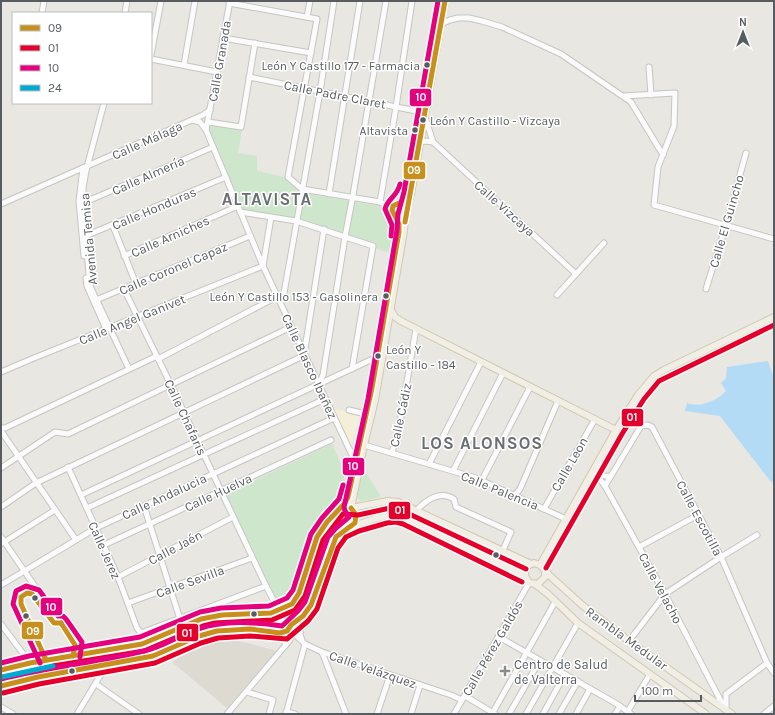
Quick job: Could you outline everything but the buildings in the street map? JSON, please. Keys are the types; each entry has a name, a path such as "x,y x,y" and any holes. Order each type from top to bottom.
{"main road":[{"path":"351,508 375,400 404,232 406,212 423,141 423,113 440,1"},
{"path":"1,670 30,663 142,644 214,616 271,612 292,604 296,599 317,537 327,522 345,503 348,497 377,357 399,232 399,224 393,214 392,208 399,203 406,193 445,1"},
{"path":"399,203 403,204 406,212"},
{"path":"396,218 399,218 406,212"},
{"path":"391,309 392,315 401,321 616,430"},
{"path":"540,565 588,480 595,472 598,462 616,430 646,384 654,376 664,370 774,317"},
{"path":"388,325 391,321 401,321"},
{"path":"354,499 358,505 366,506"},
{"path":"334,515 334,519 338,526 349,527 389,515 399,515 525,576 532,583 543,580 545,577 545,571 540,565 531,564 398,502 388,501 351,508 341,507"},
{"path":"1,686 153,656 199,636 217,631 250,629 284,633 303,616 311,604 336,537 349,527 356,519 356,515 351,508"},
{"path":"525,576 525,570 531,564"},
{"name":"Rambla Medular","path":"545,571 582,605 732,714"},
{"name":"Rambla Medular","path":"532,583 578,623 706,714"},
{"path":"278,609 284,610 289,614 292,620 290,627"},
{"path":"271,612 268,622 269,626 275,632"}],"street":[{"path":"42,12 44,1"},
{"path":"125,12 127,1"},
{"path":"152,50 161,1"},
{"path":"184,65 195,1"},
{"path":"307,17 310,1"},
{"path":"1,428 5,428 157,357 284,293 320,92 334,1"},
{"path":"329,194 360,1"},
{"path":"318,385 323,375 345,237 353,198 386,1"},
{"path":"380,202 412,1"},
{"path":"230,2 317,19 288,177 302,190 380,202 392,208"},
{"name":"Calle Granada","path":"206,130 230,2"},
{"path":"443,11 450,16 469,18 502,27 561,54 631,102 663,155"},
{"path":"441,24 458,18"},
{"path":"223,38 311,53"},
{"path":"208,122 241,127 255,43"},
{"path":"152,60 217,72"},
{"path":"649,67 651,95"},
{"name":"Calle Padre Claret","path":"249,77 344,97 396,106 423,113"},
{"path":"623,96 676,93 674,126 658,167 654,205 774,239"},
{"name":"Avenida Temisa","path":"104,104 85,167 79,198 90,286 108,328"},
{"name":"Calle Málaga","path":"1,204 204,115 210,110"},
{"path":"423,113 433,142 423,141"},
{"path":"192,120 200,122 206,130"},
{"name":"Calle Blasco Ibañez","path":"206,130 263,266 324,399 352,455 354,464"},
{"path":"423,141 430,133"},
{"name":"Calle Vizcaya","path":"433,142 576,274"},
{"name":"Calle Almería","path":"83,203 213,147"},
{"name":"Calle El Guincho","path":"706,289 726,225 746,152"},
{"name":"Avenida Temisa","path":"85,167 83,203 87,286 129,369"},
{"name":"Calle Honduras","path":"84,237 226,177"},
{"name":"Calle Arniches","path":"124,256 238,206"},
{"path":"240,212 296,221 373,246 352,368"},
{"path":"263,266 271,217"},
{"path":"113,226 136,284"},
{"path":"1,506 36,483 68,467 301,358 304,354 324,229"},
{"name":"Calle Coronel Capaz","path":"96,300 250,236"},
{"path":"557,295 604,243"},
{"name":"Calle Angel Ganivet","path":"1,372 263,266"},
{"name":"Calle Chafaris","path":"124,289 171,384 252,558 278,609"},
{"path":"1,468 55,432 68,434 291,327"},
{"name":"Calle Cádiz","path":"392,453 400,422 416,329"},
{"path":"81,495 377,357"},
{"path":"429,464 481,362"},
{"path":"453,471 503,373"},
{"path":"482,480 530,387"},
{"path":"87,508 324,399"},
{"path":"515,496 520,489 558,401"},
{"path":"349,410 366,414"},
{"name":"Calle Andalucia","path":"1,585 96,528 334,418"},
{"name":"Calle Leon","path":"544,508 594,419"},
{"name":"Calle Escotilla","path":"605,486 641,426 648,425 652,427 721,557 767,663 774,673"},
{"path":"1,431 76,540"},
{"name":"Calle Huelva","path":"104,545 331,440"},
{"name":"Calle Palencia","path":"364,445 482,480 566,519"},
{"name":"Calle Jerez","path":"68,467 118,577 137,628 141,633 180,619"},
{"path":"595,472 606,477 611,476"},
{"path":"588,480 595,476 599,478 605,486"},
{"name":"Calle Velacho","path":"605,486 665,594 726,710"},
{"path":"417,510 434,496 449,496 454,499 456,507 510,532 503,550"},
{"path":"144,506 180,619 266,586"},
{"path":"3,543 55,510"},
{"path":"639,547 698,515"},
{"name":"Calle Jaén","path":"118,577 233,517"},
{"path":"629,640 665,594 757,535"},
{"path":"1,537 3,543 24,570 73,642 75,648 73,656"},
{"name":"Calle Sevilla","path":"128,603 252,558"},
{"name":"Calle Pérez Galdós","path":"454,714 532,583"},
{"path":"295,714 286,713 305,644 300,637 300,627 310,613 313,597"},
{"path":"493,714 555,602"},
{"path":"526,714 578,623"},
{"path":"1,624 30,663"},
{"path":"227,714 290,640 290,627"},
{"name":"Calle Velázquez","path":"290,627 305,644 322,652 464,698 493,714"},
{"path":"275,632 284,637 286,645"},
{"path":"499,637 578,681 620,706 627,712 650,674"},
{"path":"322,652 346,714"},
{"path":"509,714 540,660"},
{"path":"726,710 726,694 767,663"},
{"path":"79,713 106,666"},
{"path":"543,714 565,674"},
{"path":"377,714 390,675"},
{"path":"559,714 578,681"},
{"path":"96,684 139,714"},
{"path":"410,714 420,685"},
{"path":"576,714 590,689"},
{"path":"247,692 273,700 269,714"},
{"path":"615,714 620,706"},
{"path":"764,714 774,706"},
{"path":"1,707 13,714"}],"shaded area":[{"path":"333,409 360,415 351,448"},
{"path":"215,636 221,636 277,651 227,708 172,662"}],"green space":[{"path":"209,123 242,129 238,153 257,156 257,171 284,177 299,190 294,219 243,210 208,128"},
{"path":"303,193 349,201 342,234 298,220"},
{"path":"355,202 382,206 388,209 389,216 397,228 395,243 390,250 387,252 375,248 375,244 348,235"},
{"path":"332,444 345,473 340,497 311,529 289,599 283,603 277,601 226,494"},
{"path":"362,466 381,497 361,501 356,496"}],"water":[{"path":"768,361 774,378 774,480 771,482 720,416 685,411 687,403 698,405 708,403 718,398 726,391 721,383 726,378 727,367"}],"transit line":[{"name":"10","path":"1,679 144,651 158,647 191,632 218,624 250,623 282,626 305,602 328,537 349,517 344,507 368,399 397,230 398,214 404,192 438,1"},
{"name":"09","path":"405,222 445,1"},
{"name":"10","path":"391,236 392,225 385,209 388,202 397,192 400,184"},
{"name":"09","path":"1,670 30,663 142,644 201,619 222,615 271,613 292,604 299,593 317,537 327,522 345,503 348,497 372,388 399,232 399,224 392,210 393,206 399,203"},
{"name":"01","path":"546,568 622,434 644,399 659,381 774,325"},
{"name":"10","path":"1,663 29,656 140,637 200,612 221,608 269,606 287,598 293,590 311,534 322,518 339,499 343,485"},
{"name":"09","path":"1,686 38,677 153,656 199,636 217,631 250,629 280,633 287,631 291,625 303,616 311,605 336,537 355,523 356,515 351,508"},
{"name":"01","path":"53,666 144,651 203,626 215,623 272,620 295,610 305,596 323,540 343,514 358,515 390,508 405,512 526,569"},
{"name":"01","path":"3,693 39,684 155,663 201,643 218,638 250,636 287,639 308,621 317,609 338,548 346,537 359,531 387,523 396,522 403,524 522,582"},
{"name":"10","path":"40,663 13,604 16,591 26,586 39,590 58,616 63,616 66,619 82,642 80,657"},
{"name":"09","path":"46,660 21,604 21,597 27,593 32,594 54,623 61,623"},
{"name":"09","path":"61,623 75,645 73,656"},
{"name":"24","path":"2,677 53,666"}],"place":[{"name":"León Y Castillo 177 - Farmacia","path":"427,65"},
{"name":"León Y Castillo - Vizcaya","path":"423,120"},
{"name":"Altavista","path":"415,130"},
{"name":"León Y Castillo 153 - Gasolinera","path":"386,296"},
{"name":"León Y Castillo - 184","path":"378,356"},
{"name":"Centro de Salud de Valterra","path":"505,671"}],"district":[{"name":"ALTAVISTA","path":"267,199"},
{"name":"LOS ALONSOS","path":"482,443"}]}
